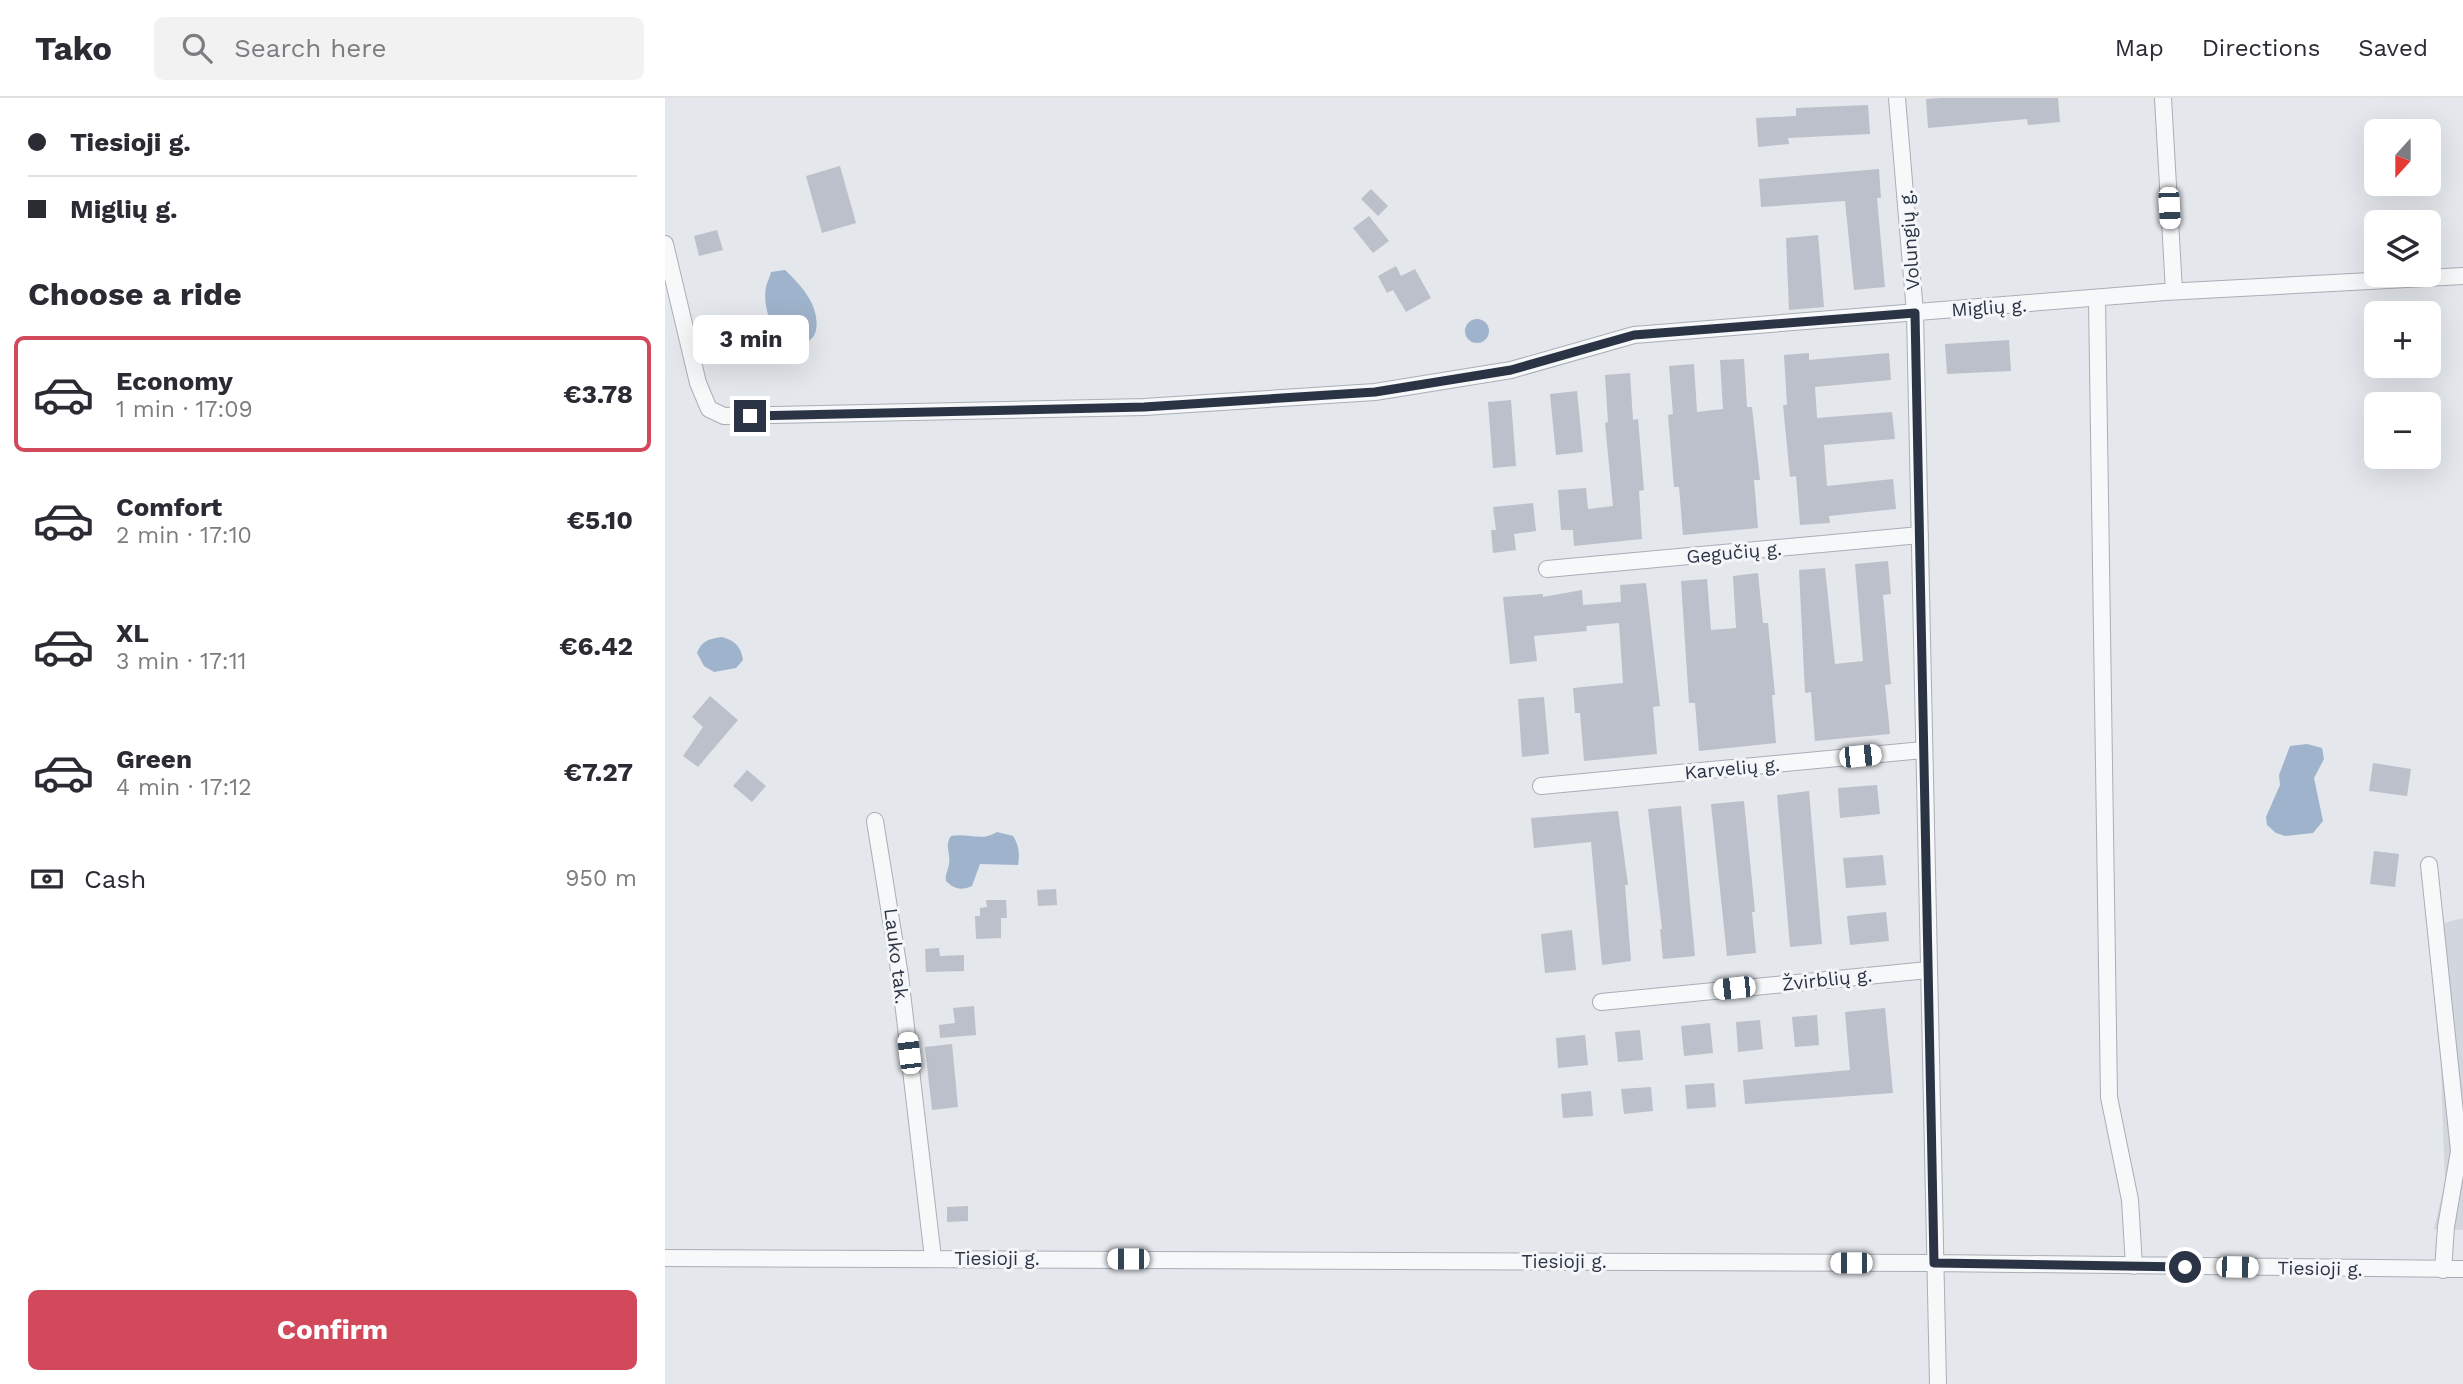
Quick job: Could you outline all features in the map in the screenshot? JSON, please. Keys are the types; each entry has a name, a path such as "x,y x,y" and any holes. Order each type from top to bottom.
{"street":[{"name":"Volungių g.","path":"1897,98 1915,313 1938,1384"},
{"path":"2163,98 2174,291"},
{"name":"Miglių g.","path":"665,244 698,383 709,409 724,416 1144,407 1375,392 1511,370 1634,335 2174,291 2463,276"},
{"path":"2097,299 2109,1097 2130,1200 2133,1266"},
{"name":"Gegučių g.","path":"1547,569 1920,535"},
{"name":"Karvelių g.","path":"1541,786 1923,750"},
{"name":"Lauko tak.","path":"875,821 899,965 933,1258"},
{"path":"2429,865 2459,1152 2446,1227 2443,1270"},
{"name":"Žvirblių g.","path":"1601,1002 1928,970"},
{"name":"Tiesioji g.","path":"665,1258 1934,1263 2463,1269"}],"shaded area":[{"path":"2463,918 2463,1230 2434,1229 2445,1182 2436,925"}],"water":[{"path":"785,270 803,290 817,321 815,333 809,341 803,343 788,343 781,338 768,313 765,295 771,272"},
{"path":"1477,319 1488,326 1489,331 1482,342 1477,343 1466,336 1465,331 1472,320"},
{"path":"722,637 737,645 743,660 736,668 714,672 704,666 697,653 706,641"},
{"path":"2307,744 2322,748 2324,759 2314,778 2323,821 2313,833 2285,836 2276,833 2267,825 2266,817 2280,785 2279,775 2290,746"},
{"path":"997,832 1013,836 1019,850 1018,865 980,864 972,886 961,889 946,881 948,843 951,836 981,837"}],"building":[{"path":"2058,98 2060,122 2028,125 2027,119 1928,128 1926,99"},
{"path":"1868,105 1870,134 1788,138 1789,144 1758,147 1756,118 1796,116 1796,108"},
{"path":"840,166 856,223 822,233 806,176"},
{"path":"1879,169 1881,198 1877,198 1885,287 1854,290 1845,201 1761,207 1759,179"},
{"path":"1371,189 1388,206 1378,216 1361,199"},
{"path":"1369,216 1389,241 1373,253 1353,228"},
{"path":"717,230 723,250 699,256 694,236"},
{"path":"1818,235 1824,307 1789,310 1786,238"},
{"path":"1396,266 1401,276 1415,269 1431,298 1406,312 1393,290 1387,293 1378,276"},
{"path":"2009,340 2011,371 1947,374 1945,344"},
{"path":"1809,353 1809,360 1889,353 1891,380 1815,387 1817,418 1892,412 1895,439 1824,445 1827,486 1893,479 1896,509 1829,516 1830,523 1800,525 1796,476 1790,477 1783,405 1787,405 1784,355"},
{"path":"1744,359 1747,407 1752,407 1760,480 1754,480 1758,528 1683,535 1679,487 1674,487 1668,415 1673,414 1669,366 1694,364 1697,412 1723,409 1720,360"},
{"path":"1630,373 1633,420 1638,419 1644,490 1639,491 1642,539 1574,546 1573,530 1561,530 1558,490 1586,488 1588,509 1613,506 1605,423 1608,422 1605,375"},
{"path":"1577,391 1583,452 1556,455 1550,394"},
{"path":"1511,400 1516,466 1493,468 1488,402"},
{"path":"1533,503 1536,531 1514,534 1516,550 1493,553 1491,530 1496,530 1493,507"},
{"path":"1888,561 1891,594 1883,595 1891,684 1885,685 1890,734 1815,741 1811,692 1805,693 1799,570 1825,568 1835,664 1863,661 1855,564"},
{"path":"1758,573 1763,623 1768,623 1775,695 1772,695 1776,743 1699,751 1695,703 1689,703 1681,581 1707,579 1711,630 1736,628 1733,576"},
{"path":"1646,583 1660,706 1653,707 1657,754 1584,761 1580,713 1575,713 1573,688 1623,683 1619,623 1586,626 1587,631 1534,636 1537,661 1510,664 1503,597 1543,594 1543,597 1582,590 1583,605 1621,602 1620,585"},
{"path":"710,696 738,720 698,767 683,756 703,727 692,717"},
{"path":"1544,697 1549,754 1522,757 1518,699"},
{"path":"2373,763 2411,769 2407,796 2369,791"},
{"path":"747,770 766,786 752,802 733,786"},
{"path":"1877,785 1880,814 1840,818 1838,788"},
{"path":"1809,791 1822,944 1790,947 1777,795"},
{"path":"1744,801 1755,912 1752,912 1756,953 1727,956 1711,804"},
{"path":"1681,806 1695,956 1663,959 1648,809"},
{"path":"1618,811 1628,885 1625,885 1631,961 1602,965 1591,842 1534,848 1531,818"},
{"path":"2374,851 2399,854 2395,887 2370,884"},
{"path":"1883,855 1886,885 1846,888 1843,858"},
{"path":"1056,889 1057,905 1038,906 1037,890"},
{"path":"986,900 1006,900 1007,918 1001,918 1001,938 976,939 975,916 980,916 980,908 987,907"},
{"path":"1886,912 1889,941 1850,945 1847,916"},
{"path":"1572,930 1576,970 1545,973 1541,934"},
{"path":"939,948 940,956 964,955 964,971 926,972 925,949"},
{"path":"974,1006 976,1035 940,1038 939,1025 955,1023 953,1008"},
{"path":"1885,1008 1893,1093 1745,1104 1743,1080 1850,1070 1845,1012"},
{"path":"1817,1015 1819,1045 1795,1047 1792,1017"},
{"path":"1760,1020 1763,1049 1738,1052 1736,1022"},
{"path":"1710,1023 1713,1053 1684,1056 1681,1026"},
{"path":"1640,1030 1643,1060 1618,1062 1615,1032"},
{"path":"1585,1035 1588,1065 1558,1068 1556,1038"},
{"path":"952,1044 958,1107 932,1110 925,1047"},
{"path":"1714,1083 1716,1107 1687,1109 1685,1085"},
{"path":"1651,1087 1653,1111 1624,1114 1621,1089"},
{"path":"1591,1091 1593,1116 1563,1118 1561,1094"},
{"path":"968,1206 968,1221 947,1222 947,1207"}],"route":[{"path":"750,416 1144,407 1375,392 1511,370 1634,335 1915,313 1934,1263 2185,1267"}]}
